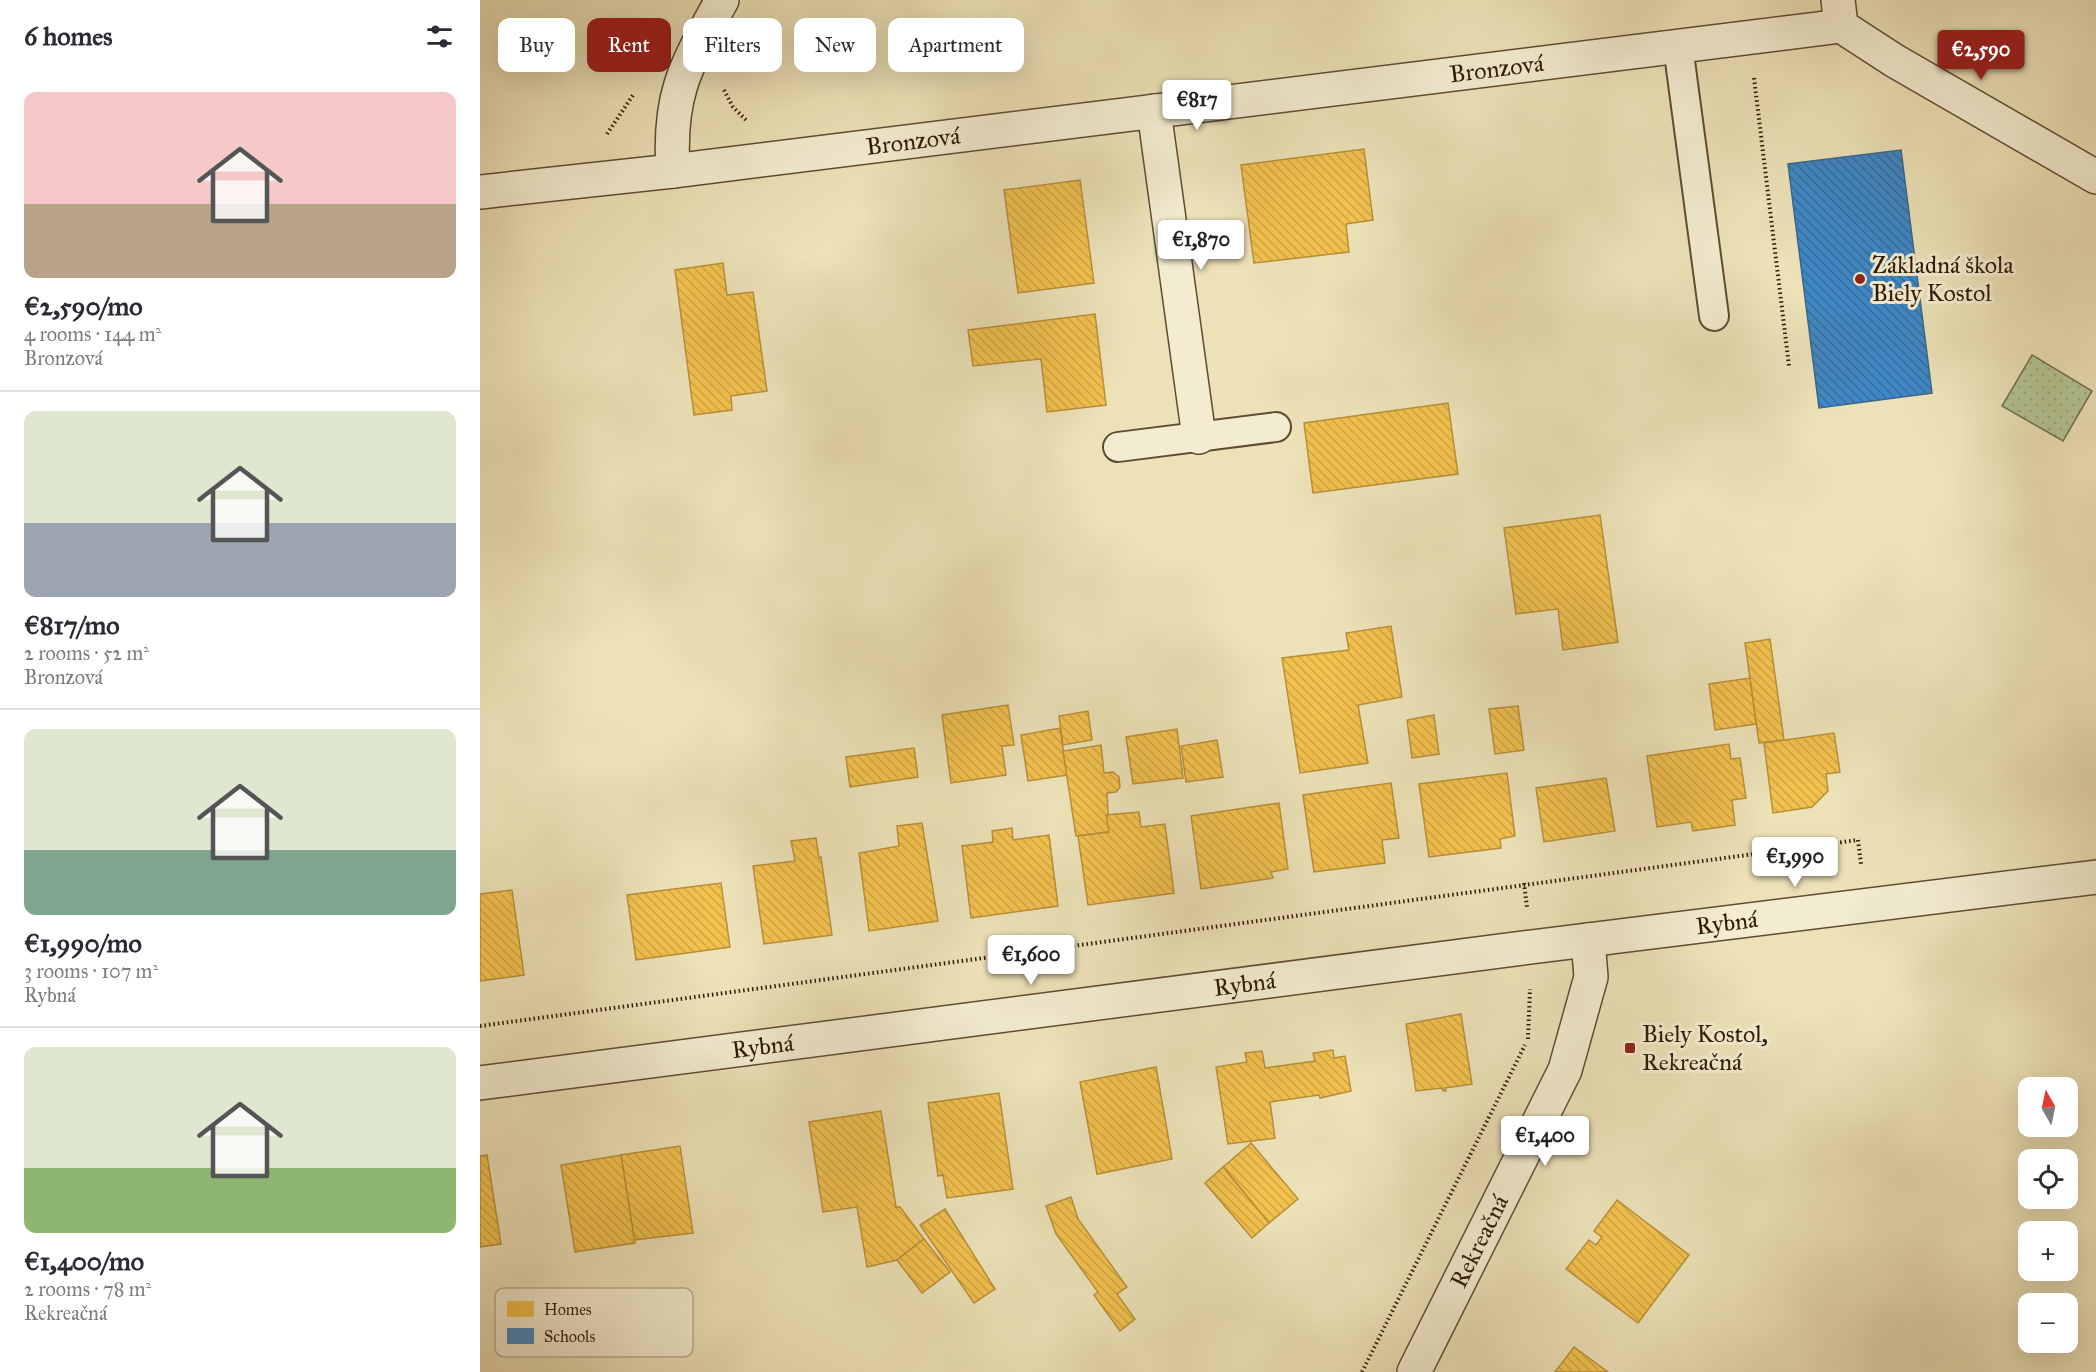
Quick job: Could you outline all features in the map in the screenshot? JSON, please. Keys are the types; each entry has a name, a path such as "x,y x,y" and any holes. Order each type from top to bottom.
{"street":[{"path":"673,171 671,135 676,94 689,59 722,0"},
{"name":"Bronzová","path":"480,192 673,171 1678,46 1840,13 1895,61 2096,177"},
{"path":"1154,111 1199,437"},
{"name":"Rybná","path":"480,1083 1531,947 2096,878"},
{"name":"Rekreačná","path":"1414,1372 1565,1070 1591,977 1588,940"}],"lane":[{"path":"1678,46 1714,316"},
{"path":"1118,447 1276,427"}],"path":[{"path":"1753,69 1789,366"},
{"path":"604,136 620,117 637,88"},
{"path":"480,1026 1524,883 1858,840 1866,905"},
{"path":"1362,1372 1528,1041 1531,947 1524,883"}],"green space":[{"path":"2032,355 2092,391 2063,441 2002,406"}],"building: Homes":[{"path":"1364,149 1373,220 1346,224 1349,252 1254,263 1241,165"},
{"path":"1080,180 1094,283 1018,293 1004,190"},
{"path":"723,263 727,295 753,292 767,391 731,396 732,410 694,415 675,270"},
{"path":"1095,314 1106,405 1047,412 1041,359 973,366 968,330"},
{"path":"1448,403 1458,474 1313,493 1304,423"},
{"path":"1600,515 1618,642 1563,650 1558,609 1516,614 1504,528"},
{"path":"1391,626 1402,697 1358,705 1368,763 1300,773 1282,658 1349,650 1346,633"},
{"path":"1770,639 1784,740 1759,743 1745,643"},
{"path":"1750,678 1756,724 1715,730 1709,684"},
{"path":"1008,705 1014,745 1002,746 1006,775 951,783 942,715"},
{"path":"1518,706 1524,750 1495,754 1489,709"},
{"path":"1088,711 1092,740 1063,745 1059,716"},
{"path":"1434,715 1439,754 1412,758 1407,720"},
{"path":"1060,728 1067,775 1028,781 1021,735"},
{"path":"1177,729 1183,778 1133,784 1126,737"},
{"path":"1834,733 1840,772 1826,774 1828,791 1812,807 1773,813 1764,743"},
{"path":"1217,740 1223,777 1186,782 1181,746"},
{"path":"1729,744 1731,759 1740,758 1746,798 1732,800 1735,825 1693,831 1691,822 1657,827 1647,756"},
{"path":"1101,745 1104,773 1113,772 1119,777 1120,787 1116,792 1107,793 1109,832 1076,836 1063,751"},
{"path":"914,748 918,777 850,787 846,757"},
{"path":"1507,773 1515,836 1500,839 1501,848 1429,857 1419,784"},
{"path":"1606,778 1615,831 1544,842 1536,788"},
{"path":"1391,783 1399,838 1382,840 1385,863 1314,872 1303,795"},
{"path":"1279,803 1288,869 1271,872 1273,878 1201,889 1191,816"},
{"path":"1139,812 1141,827 1165,824 1174,893 1088,905 1078,836 1109,832 1106,815"},
{"path":"922,823 938,921 869,931 859,853 899,846 897,826"},
{"path":"1012,828 1013,840 1049,835 1058,906 971,918 962,846 993,842 992,831"},
{"path":"816,838 819,858 821,857 832,935 764,944 753,866 795,861 791,841"},
{"path":"721,883 730,947 636,960 627,895"},
{"path":"512,890 524,975 480,981 480,894"},
{"path":"1461,1014 1472,1084 1445,1088 1446,1091 1442,1088 1416,1091 1406,1024"},
{"path":"1333,1050 1334,1058 1345,1056 1351,1091 1320,1098 1319,1095 1270,1102 1275,1138 1228,1144 1216,1067 1247,1062 1245,1053 1262,1051 1265,1068 1315,1061 1313,1053"},
{"path":"1156,1067 1172,1159 1097,1174 1080,1082"},
{"path":"999,1093 1013,1189 947,1198 943,1175 938,1176 928,1103"},
{"path":"881,1111 896,1207 900,1207 924,1239 897,1260 867,1267 857,1207 823,1212 809,1122"},
{"path":"1251,1143 1298,1199 1269,1223 1223,1167"},
{"path":"680,1146 693,1233 634,1240 621,1155"},
{"path":"487,1155 501,1244 480,1247 480,1156"},
{"path":"621,1155 635,1243 575,1252 561,1165"},
{"path":"1223,1167 1269,1223 1252,1238 1205,1183"},
{"path":"1071,1197 1078,1219 1127,1287 1117,1294 1135,1319 1120,1331 1094,1295 1098,1292 1056,1234 1046,1206"},
{"path":"1617,1200 1689,1255 1638,1323 1566,1269 1589,1240 1596,1245 1602,1237 1594,1231"},
{"path":"945,1209 995,1289 974,1303 920,1225"},
{"path":"924,1239 950,1272 922,1293 897,1260"},
{"path":"1574,1347 1608,1372 1555,1372"}],"building: Schools":[{"name":"Základná škola Biely Kostol","path":"1901,150 1932,393 1819,408 1788,164"}],"place":[{"name":"Základná škola Biely Kostol","path":"1860,279"},
{"name":"Biely Kostol, Rekreačná","path":"1630,1048"}]}
